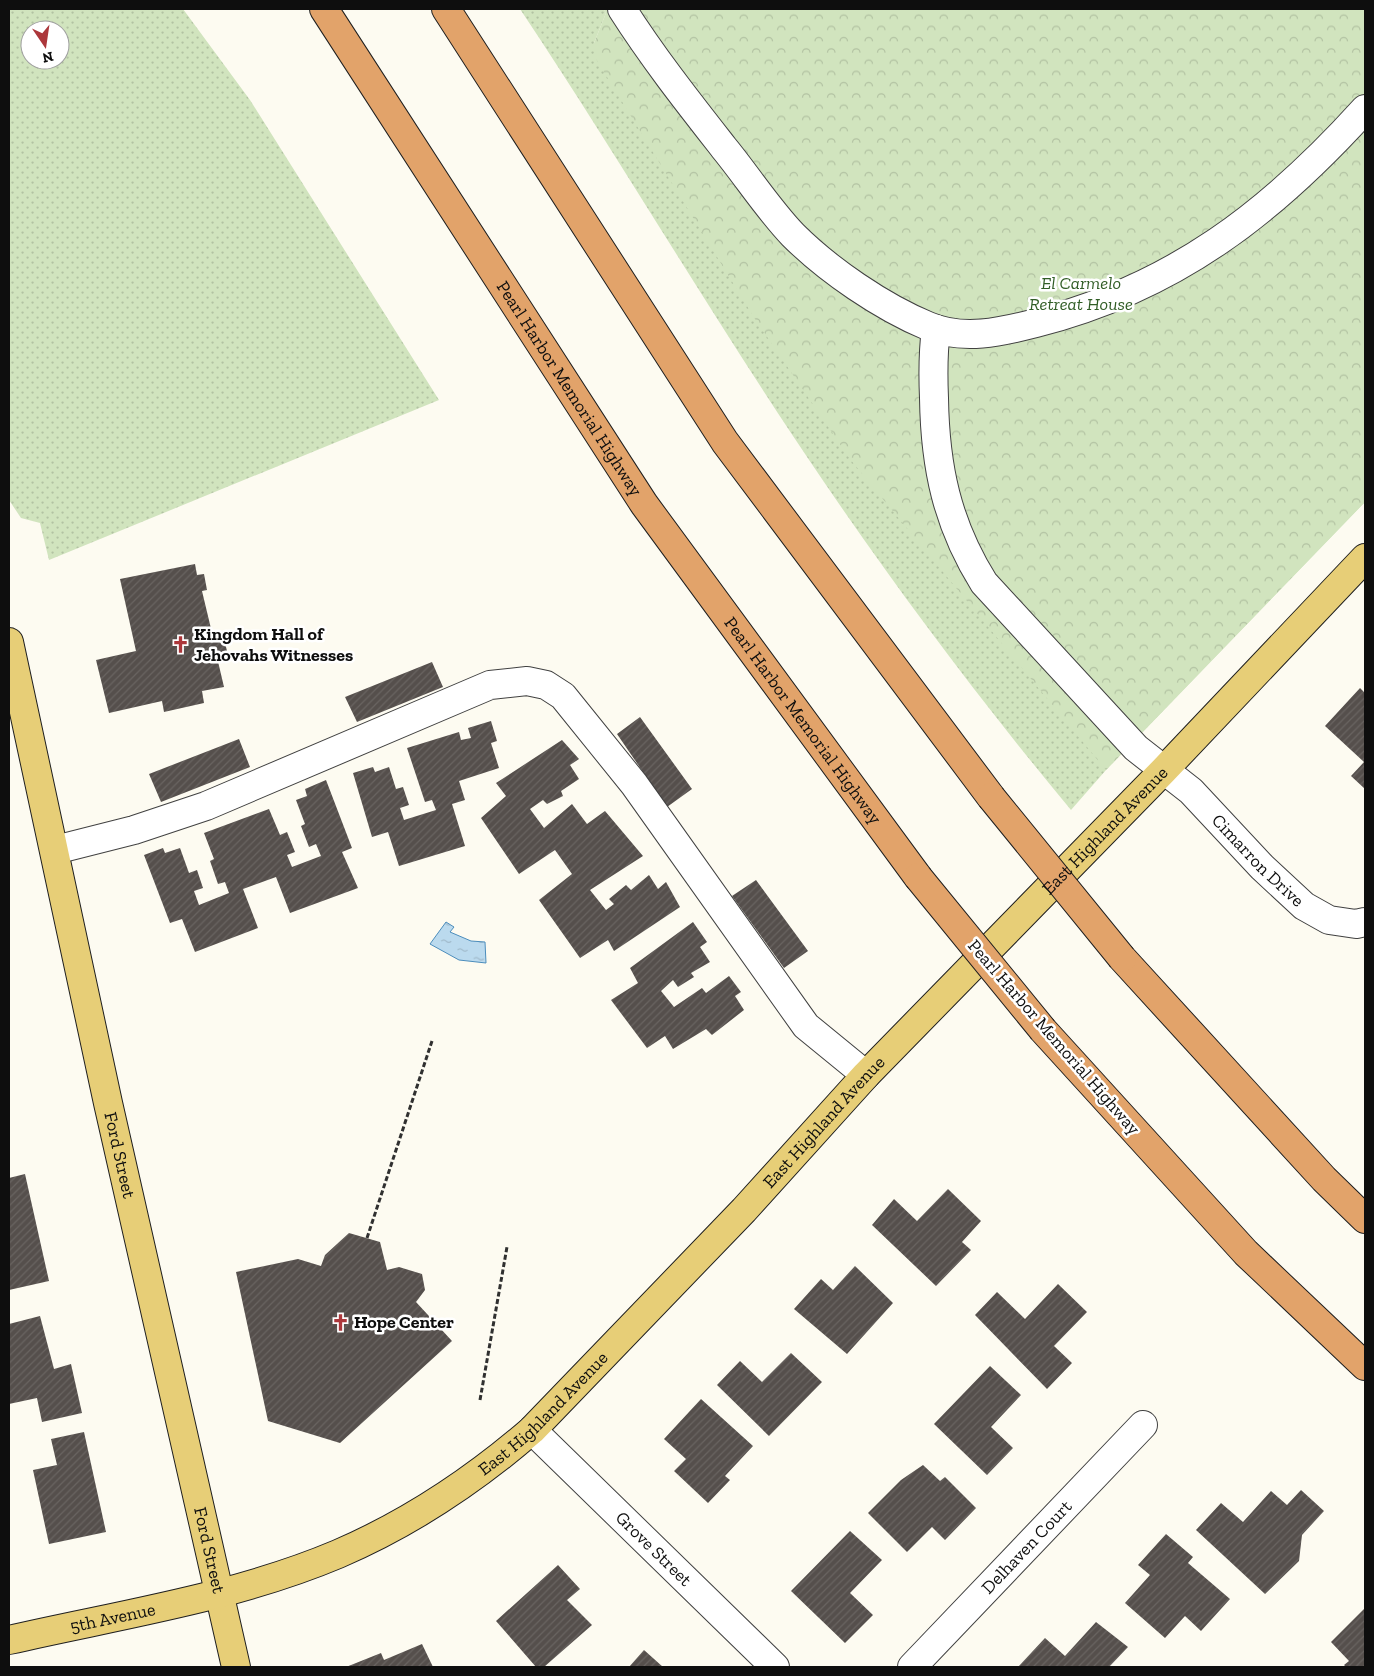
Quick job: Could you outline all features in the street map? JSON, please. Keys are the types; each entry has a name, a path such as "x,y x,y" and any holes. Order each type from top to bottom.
{"highway":[{"name":"Pearl Harbor Memorial Highway","path":"324,9 644,504 918,877 1043,1030 1246,1253 1365,1366"},
{"path":"446,9 725,442 991,797 1122,958 1324,1179 1365,1219"}],"main road":[{"name":"East Highland Avenue","path":"218,1593 338,1554 395,1527 453,1493 532,1430 744,1210 866,1074 1163,771 1365,558"},
{"name":"Ford Street","path":"9,642 218,1593 236,1667"},
{"name":"5th Avenue","path":"9,1640 218,1593"}],"street":[{"path":"622,9 660,67 793,234 846,280 936,329 953,333 992,334 1098,304 1161,277 1223,239 1276,199 1365,109"},
{"name":"Cimarron Drive","path":"936,329 933,348 934,442 941,484 966,554 984,584 1136,748 1191,791 1262,867 1304,906 1329,920 1356,924 1365,922"},
{"path":"55,850 134,830 206,806 490,685 527,681 546,686 563,696 634,784 806,1026 866,1074"},
{"name":"Delhaven Court","path":"912,1667 1143,1426"},
{"name":"Grove Street","path":"532,1430 775,1667"}],"path":[{"path":"367,1238 432,1041"},
{"path":"480,1400 507,1247"}],"green space":[{"path":"9,9 183,9 250,100 439,400 49,560 40,523 21,518 9,500"},
{"path":"520,9 604,9 606,13 594,43 1365,502 1106,770 1071,810 943,649 824,482 746,365"},
{"name":"El Carmelo Retreat House","path":"604,9 1365,9 1365,502 1106,770 850,459 755,319 596,59 594,43 606,13"}],"water":[{"path":"446,922 454,927 450,932 471,941 485,942 486,963 459,960 430,944"}],"building":[{"name":"Kingdom Hall of Jehovahs Witnesses","path":"195,564 197,575 204,574 207,590 202,591 213,637 223,635 227,651 216,653 224,687 202,691 204,703 164,712 162,701 109,713 96,660 136,651 120,579"},
{"path":"432,662 443,687 357,722 345,697"},
{"path":"1360,688 1365,693 1365,789 1351,776 1364,762 1325,726"},
{"path":"640,717 692,789 667,807 617,734"},
{"path":"491,721 497,741 491,743 499,768 459,781 465,800 452,804 465,846 399,866 388,832 372,837 353,773 373,767 375,772 389,767 396,789 403,787 409,805 400,808 404,820 436,810 432,800 425,802 407,748 459,732 461,740 471,738 468,728"},
{"path":"239,739 250,767 161,802 149,774"},
{"path":"562,740 579,759 570,765 579,779 561,791 563,796 547,804 543,800 530,809 544,828 572,804 587,824 605,811 643,856 590,890 606,910 614,904 609,899 626,885 631,890 649,875 658,889 666,882 680,907 614,951 608,940 580,958 539,900 572,874 555,850 519,874 481,818 506,796 496,783"},
{"path":"326,780 352,848 342,852 358,888 290,913 276,877 243,889 258,928 195,952 182,919 170,923 144,855 163,848 165,853 180,848 189,873 197,870 203,888 194,891 199,905 229,893 225,882 218,884 210,861 214,859 204,833 269,809 280,835 287,832 295,852 287,855 292,867 321,856 316,844 309,847 301,826 305,824 296,800 307,796 305,789"},
{"path":"756,880 808,951 784,968 732,896"},
{"path":"693,922 707,942 700,947 710,962 691,973 694,977 678,987 673,980 661,991 674,1007 702,988 706,993 729,976 741,992 735,996 744,1010 712,1035 706,1029 673,1049 665,1036 647,1048 611,1000 638,983 630,968"},
{"path":"25,1174 49,1281 9,1290 9,1178"},
{"path":"948,1189 981,1221 962,1242 971,1250 936,1286 872,1225 894,1199 917,1221"},
{"name":"Hope Center","path":"349,1233 380,1242 387,1270 399,1267 422,1274 425,1290 416,1302 452,1341 340,1443 268,1421 236,1272 298,1259 321,1266 325,1255"},
{"path":"855,1266 893,1303 847,1354 794,1309 821,1279 833,1290"},
{"path":"1058,1284 1087,1312 1054,1346 1072,1363 1047,1389 975,1315 997,1292 1025,1319"},
{"path":"40,1316 54,1369 71,1364 82,1413 42,1422 37,1398 9,1404 9,1324"},
{"path":"791,1353 822,1382 769,1436 717,1385 740,1361 762,1382"},
{"path":"990,1366 1021,1395 991,1427 1013,1448 987,1475 934,1424"},
{"path":"701,1399 753,1446 725,1476 730,1480 708,1503 674,1471 686,1459 664,1439"},
{"path":"84,1432 106,1532 49,1544 33,1470 57,1465 51,1439"},
{"path":"923,1465 940,1481 945,1477 976,1508 945,1540 932,1527 907,1552 868,1513 901,1480"},
{"path":"1301,1490 1324,1511 1302,1535 1299,1561 1265,1594 1196,1530 1221,1503 1243,1522 1271,1491 1287,1505"},
{"path":"850,1531 882,1560 850,1593 873,1615 845,1643 791,1591"},
{"path":"1166,1534 1193,1557 1188,1563 1230,1599 1201,1631 1185,1616 1165,1638 1125,1603 1150,1575 1138,1565"},
{"path":"558,1565 580,1589 567,1600 592,1625 544,1667 536,1667 496,1621"},
{"path":"1365,1608 1365,1667 1346,1667 1344,1665 1349,1661 1331,1642"},
{"path":"1096,1622 1128,1647 1109,1667 1018,1667 1045,1638 1065,1656"},
{"path":"422,1644 433,1667 346,1667 381,1653 384,1660"},
{"path":"644,1650 663,1667 629,1667"}],"place":[{"name":"Kingdom Hall of Jehovahs Witnesses","path":"180,644"},
{"name":"Hope Center","path":"340,1322"}]}
